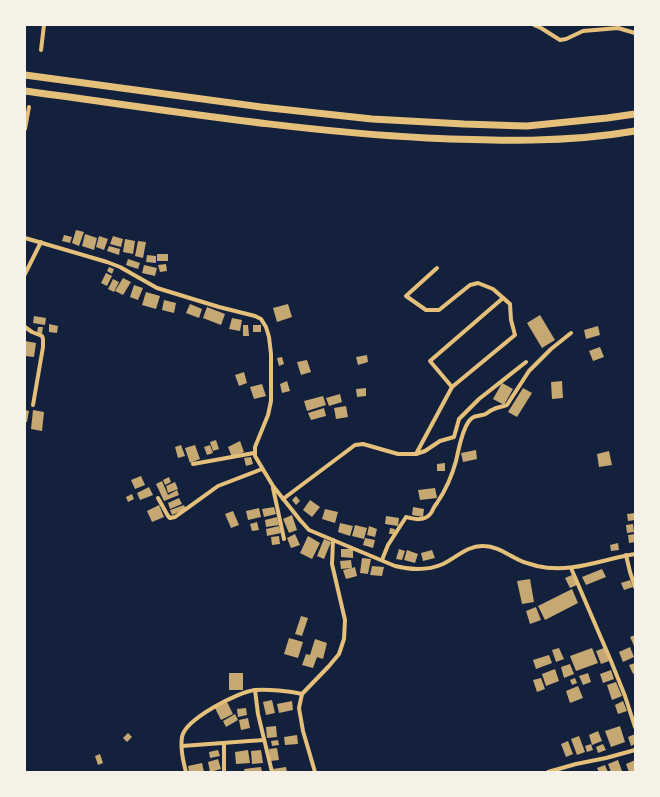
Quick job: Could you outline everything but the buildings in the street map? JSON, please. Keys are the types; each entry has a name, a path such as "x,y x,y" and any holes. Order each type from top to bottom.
{"highway":[{"path":"25,75 261,107 381,120 527,126 635,114"},
{"path":"25,91 373,135 464,140 530,141 611,135 635,131"}],"street":[{"path":"41,50 44,25"},
{"path":"534,25 560,40 583,30 618,28 635,33"},
{"path":"25,129 29,107"},
{"path":"25,238 107,262 120,267 157,288 261,319 269,337 271,401 254,453 273,486 309,530 395,566 409,569 428,569 442,564 470,548 483,545 494,547 521,561 556,568 571,568 635,554"},
{"path":"25,274 41,242"},
{"path":"416,454 452,387 515,335 511,320 510,304 494,288 478,283 470,285 439,310 426,310 406,296 437,268"},
{"path":"452,387 430,361 503,298"},
{"path":"25,326 32,332 42,336 43,339 33,405"},
{"path":"382,560 388,545 406,517 419,520 428,516 443,494 456,463 464,432 471,419 474,416 483,415 507,405 529,371 551,349 571,333"},
{"path":"283,499 355,446 363,444 398,454 416,454 425,452 440,441 454,438 459,419 480,399 526,362"},
{"path":"193,464 254,453"},
{"path":"158,498 168,516 170,518 175,517 218,486 262,469"},
{"path":"273,486 284,539"},
{"path":"315,772 303,731 299,708 302,694 339,654 344,639 345,620 332,564 333,540"},
{"path":"626,556 635,587"},
{"path":"571,568 611,661 635,727"},
{"path":"186,772 182,756 182,736 187,726 220,703 254,690 292,691 302,694"},
{"path":"254,690 272,772"},
{"path":"182,746 264,740"},
{"path":"224,743 224,772"},
{"path":"548,772 635,750"}]}
